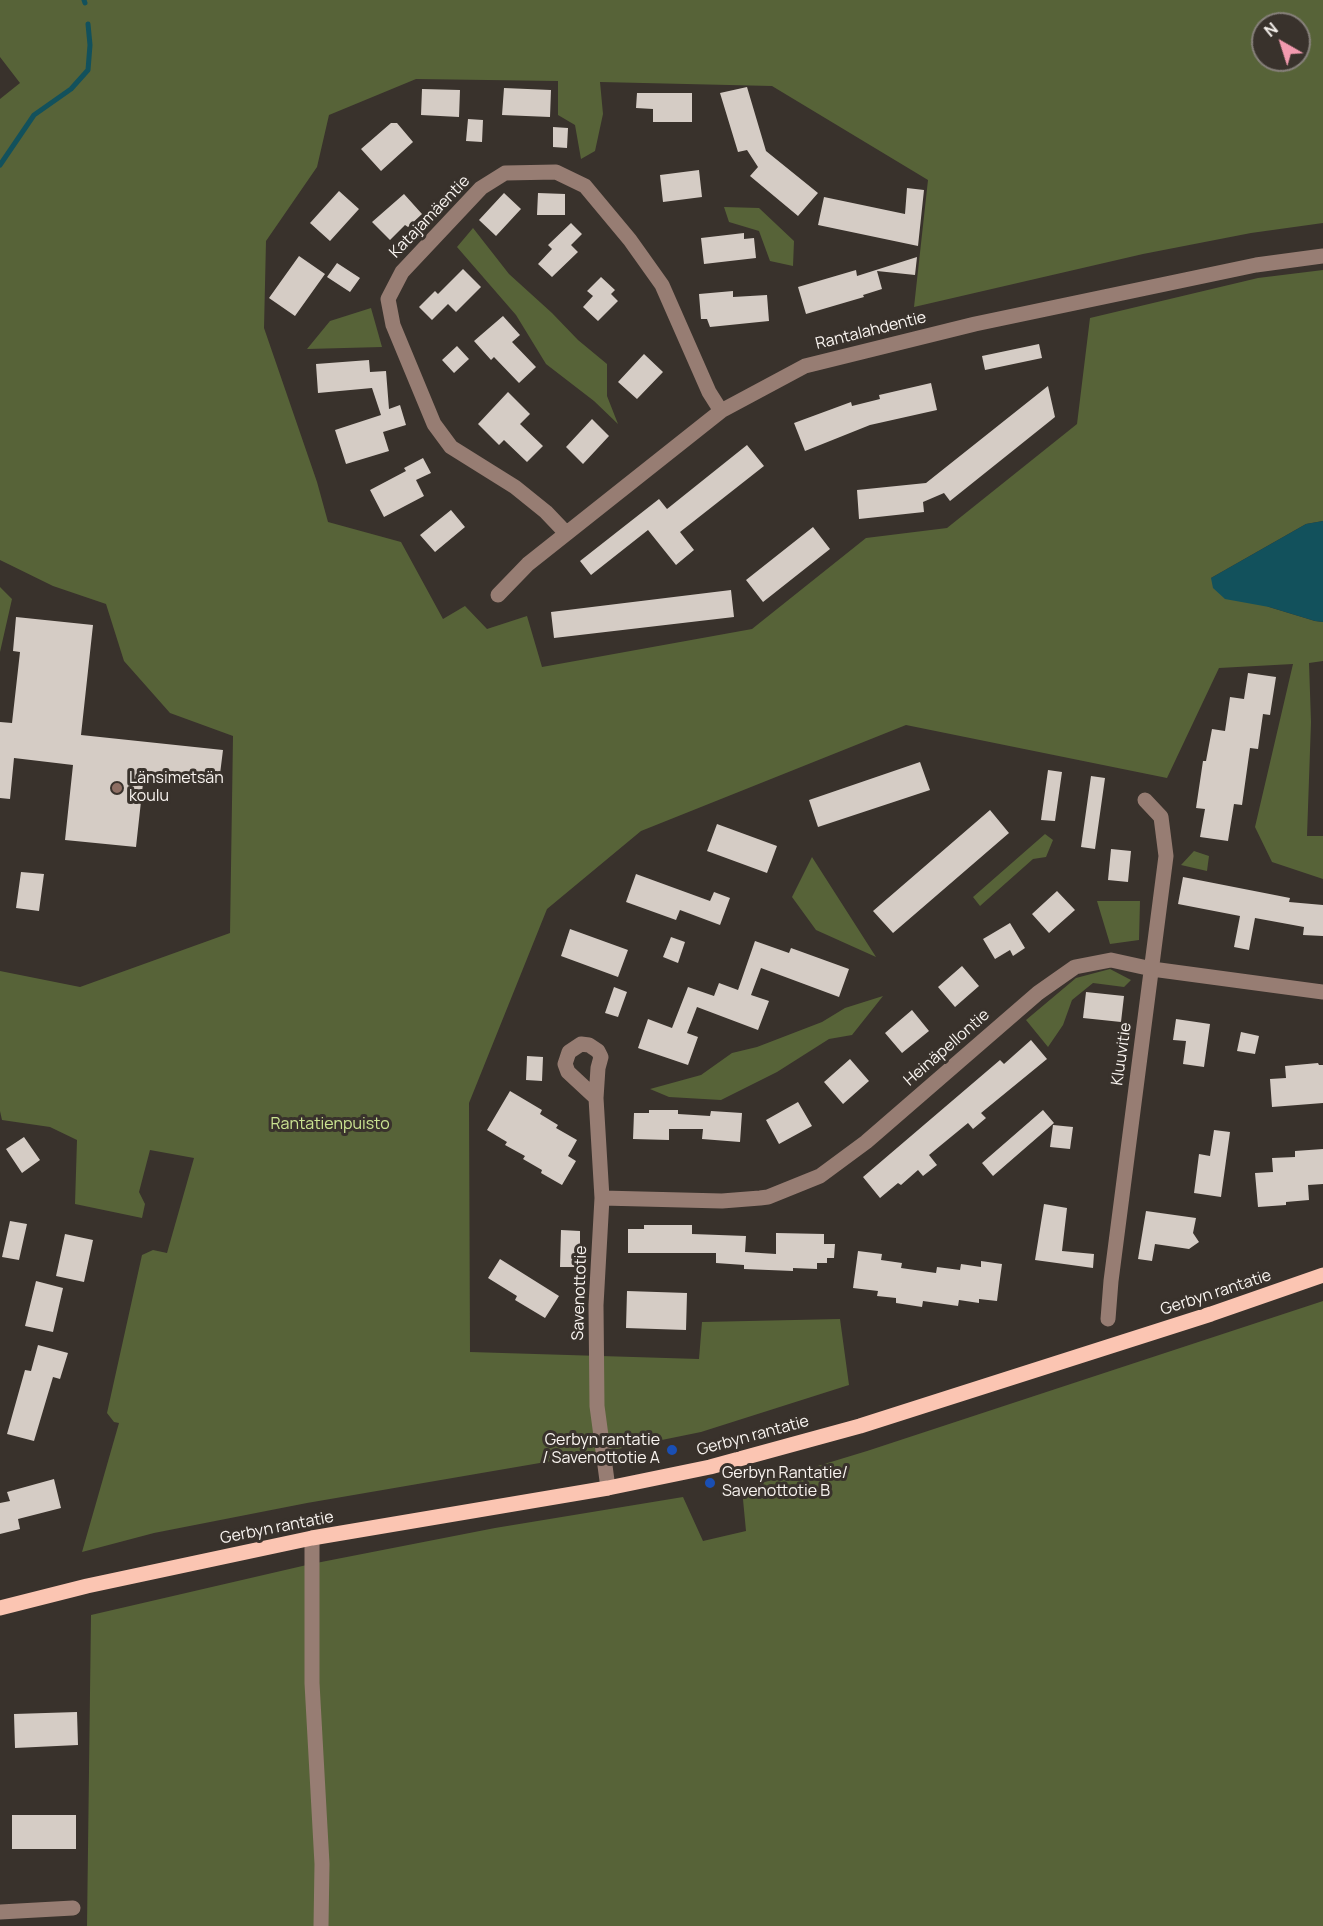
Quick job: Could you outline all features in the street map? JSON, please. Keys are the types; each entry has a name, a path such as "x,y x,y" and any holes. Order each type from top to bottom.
{"main road":[{"name":"Gerbyn rantatie","path":"0,1608 87,1586 312,1538 608,1488 710,1467 860,1426 1211,1314 1323,1275"}],"street":[{"name":"Katajamäentie","path":"566,533 546,512 515,487 451,447 434,424 393,325 388,298 402,272 481,189 505,173 556,172 585,186 630,240 662,285 705,384 721,411"},
{"name":"Rantalahdentie","path":"498,596 528,564 721,411 805,366 975,324 1256,265 1323,256"},
{"name":"Kluuvitie","path":"1108,1319 1166,856 1161,817 1145,800"},
{"name":"Heinäpellontie","path":"602,1198 722,1201 760,1198 768,1197 820,1176 866,1142 1038,993 1075,967 1111,960 1152,969 1323,992"},
{"name":"Savenottotie","path":"596,1098 602,1198 596,1305 597,1406 608,1488"},
{"path":"312,1538 312,1683 322,1864 321,1926"},
{"path":"0,1912 73,1908"}],"green space":[{"name":"Rantatienpuisto","path":"0,0 1323,0 1323,223 1251,233 1143,254 914,307 928,180 772,86 600,82 603,114 595,151 581,159 575,125 558,115 558,81 416,79 329,115 317,167 266,241 264,328 317,482 328,522 401,542 443,619 465,606 487,629 527,616 542,667 752,629 866,538 947,528 1077,424 1090,318 1258,278 1323,270 1323,521 1306,524 1211,578 1269,607 1323,622 1323,661 1309,663 1311,722 1307,836 1323,836 1323,879 1272,862 1255,827 1293,664 1219,668 1167,778 906,725 641,831 547,909 469,1103 470,1352 699,1359 702,1322 840,1319 849,1385 701,1432 598,1453 307,1503 154,1533 82,1552 119,1423 114,1422 107,1413 142,1255 153,1250 167,1253 194,1158 150,1150 139,1192 145,1204 142,1218 75,1204 77,1140 50,1127 2,1120 0,1111 0,971 80,987 230,933 233,736 170,713 124,661 106,604 53,586 0,560 0,99 20,83 0,57"},
{"path":"724,207 759,208 794,241 793,266 770,261 759,231 729,222"},
{"path":"473,228 509,274 578,340 607,364 607,396 618,424 594,401 546,364 516,315 457,247"},
{"path":"371,308 382,347 307,349 330,321"},
{"path":"0,587 12,599 0,652"},
{"path":"1045,834 1053,840 1046,857 1033,859 980,906 973,897"},
{"path":"1194,851 1209,856 1207,871 1181,865"},
{"path":"812,857 876,957 816,930 792,897"},
{"path":"1097,901 1140,901 1139,940 1110,944"},
{"path":"1110,969 1131,980 1124,987 1093,983 1072,1000 1063,1025 1048,1047 1026,1020 1076,978"},
{"path":"883,996 852,1035 829,1039 777,1072 721,1100 669,1097 650,1089 701,1075 732,1053 757,1047 822,1022 845,1008"},
{"path":"1323,1301 1323,1926 87,1926 91,1615 311,1564 495,1528 683,1497 703,1541 746,1531 742,1489 867,1451"}],"water":[{"path":"1323,521 1323,622 1269,607 1225,599 1213,588 1211,578 1306,524"}],"building":[{"path":"747,87 766,151 818,193 798,216 750,176 758,167 747,150 738,152 720,93"},
{"path":"504,88 551,90 550,117 502,115"},
{"path":"422,89 460,90 459,117 421,115"},
{"path":"637,93 692,93 692,122 653,122 653,109 636,108"},
{"path":"468,119 483,120 482,142 466,141"},
{"path":"391,123 397,123 413,142 381,171 361,149"},
{"path":"553,127 568,128 567,148 553,147"},
{"path":"699,170 702,197 663,202 660,175"},
{"path":"907,188 924,190 918,246 818,225 824,197 905,214"},
{"path":"339,191 359,209 330,241 310,223"},
{"path":"504,193 521,209 496,236 479,220"},
{"path":"538,193 565,194 565,215 537,215"},
{"path":"404,194 422,214 408,227 405,225 390,240 372,222"},
{"path":"571,223 582,234 571,245 578,252 552,277 538,264 552,249 548,245"},
{"path":"744,233 744,239 754,238 756,258 704,264 701,238"},
{"path":"299,256 325,274 295,316 269,298"},
{"path":"917,257 915,275 877,271 882,289 863,295 864,297 806,314 798,287 856,270 857,276"},
{"path":"337,263 360,278 350,292 327,277"},
{"path":"463,269 481,287 456,312 448,304 432,320 419,307 435,291 438,294"},
{"path":"601,277 615,290 611,294 618,301 598,321 583,307 593,296 587,291"},
{"path":"733,291 733,297 767,295 769,321 710,327 707,319 701,319 699,294"},
{"path":"503,316 520,335 512,342 536,367 519,383 494,357 491,360 474,341"},
{"path":"1039,344 1042,358 985,370 982,356"},
{"path":"457,346 469,359 454,373 442,360"},
{"path":"644,354 663,372 637,399 618,382"},
{"path":"369,360 370,372 386,371 389,409 400,405 406,425 383,432 389,451 346,464 335,430 381,415 372,388 318,393 316,364"},
{"path":"931,383 937,410 870,425 805,451 794,423 851,402 852,406 880,399 879,395"},
{"path":"1048,386 1055,417 950,501 944,493 923,502 924,512 859,519 857,490 926,483"},
{"path":"508,392 530,414 520,424 543,446 527,462 504,440 499,445 478,424"},
{"path":"592,419 609,436 583,464 566,447"},
{"path":"747,445 764,466 680,532 694,550 676,565 648,530 591,575 580,561 659,499 667,509"},
{"path":"423,458 431,473 416,480 424,496 384,517 370,490 406,471 404,468"},
{"path":"451,510 465,527 435,552 420,535"},
{"path":"813,527 830,549 763,602 746,580"},
{"path":"731,590 734,617 554,638 551,612"},
{"path":"16,617 93,625 81,735 223,750 219,782 144,774 136,847 65,840 73,765 14,758 10,799 0,798 0,722 12,723 20,652 13,651"},
{"path":"1248,673 1276,677 1270,715 1263,714 1258,749 1250,748 1242,805 1234,804 1228,841 1200,837 1205,809 1196,808 1203,761 1206,761 1212,729 1225,731 1230,697 1244,699"},
{"path":"920,762 930,790 818,827 809,800"},
{"path":"1048,770 1062,772 1055,821 1041,820"},
{"path":"1091,776 1105,778 1095,849 1081,847"},
{"path":"990,810 1009,833 893,933 873,911"},
{"path":"717,824 777,846 767,873 707,851"},
{"path":"1111,849 1131,851 1128,882 1108,880"},
{"path":"21,872 44,874 39,911 16,908"},
{"path":"636,874 710,901 714,892 730,898 720,925 680,910 676,920 626,902"},
{"path":"1183,877 1290,898 1289,902 1323,905 1323,936 1303,935 1304,927 1255,918 1249,950 1234,947 1240,916 1178,904"},
{"path":"1057,891 1075,910 1049,933 1032,914"},
{"path":"1010,923 1025,948 1013,956 1010,950 995,959 983,939"},
{"path":"570,929 628,950 618,977 561,956"},
{"path":"671,937 685,942 678,963 663,957"},
{"path":"755,941 789,953 791,948 849,969 839,997 761,968 751,995 769,1001 758,1030 697,1007 687,1033 698,1037 688,1065 638,1048 648,1019 672,1028 688,987 714,996 719,983 738,990"},
{"path":"962,966 979,986 955,1007 938,987"},
{"path":"614,987 627,992 618,1017 605,1013"},
{"path":"1086,992 1124,996 1121,1022 1083,1018"},
{"path":"912,1010 929,1031 902,1053 885,1033"},
{"path":"1176,1019 1210,1024 1204,1067 1183,1064 1186,1041 1173,1040"},
{"path":"1241,1032 1259,1036 1255,1054 1237,1051"},
{"path":"1031,1040 1047,1059 981,1113 986,1118 973,1129 968,1123 929,1155 937,1165 923,1176 918,1170 901,1185 898,1183 880,1198 863,1177 1000,1060 1004,1064"},
{"path":"527,1056 543,1057 542,1081 526,1080"},
{"path":"850,1059 869,1081 843,1104 824,1082"},
{"path":"1318,1063 1323,1065 1323,1103 1272,1107 1270,1079 1286,1078 1285,1066"},
{"path":"510,1091 542,1110 540,1114 558,1125 556,1128 577,1140 568,1156 576,1161 562,1185 541,1173 542,1170 523,1159 525,1156 505,1145 507,1142 487,1130"},
{"path":"798,1102 812,1126 779,1144 766,1120"},
{"path":"649,1110 678,1110 678,1114 710,1116 711,1111 742,1113 740,1142 702,1139 703,1129 669,1129 669,1140 633,1139 634,1113 649,1113"},
{"path":"1043,1110 1054,1123 993,1176 982,1163"},
{"path":"1053,1125 1073,1127 1070,1149 1050,1147"},
{"path":"1214,1130 1230,1132 1221,1197 1194,1193 1199,1154 1210,1156"},
{"path":"24,1137 40,1160 22,1173 6,1149"},
{"path":"1323,1149 1323,1184 1308,1185 1309,1200 1286,1202 1286,1205 1258,1207 1255,1173 1273,1172 1272,1158 1295,1157 1295,1151"},
{"path":"1044,1204 1067,1208 1062,1251 1094,1254 1093,1268 1035,1260"},
{"path":"1146,1211 1196,1218 1193,1233 1199,1242 1189,1249 1155,1244 1152,1261 1138,1259"},
{"path":"10,1221 27,1224 19,1260 2,1257"},
{"path":"644,1225 692,1225 692,1234 746,1236 745,1252 776,1254 776,1233 824,1234 824,1244 835,1244 834,1258 827,1258 827,1263 817,1263 817,1269 793,1268 793,1271 744,1269 744,1265 716,1263 716,1253 628,1253 628,1229 644,1229"},
{"path":"561,1230 580,1231 580,1267 560,1267"},
{"path":"65,1234 93,1240 84,1282 56,1276"},
{"path":"858,1251 882,1254 881,1260 902,1263 901,1268 936,1273 937,1267 960,1270 961,1264 981,1267 981,1261 1002,1264 997,1301 979,1299 979,1303 959,1300 958,1306 923,1301 922,1307 896,1303 896,1298 877,1296 878,1291 853,1288"},
{"path":"500,1259 559,1296 545,1318 515,1300 517,1296 488,1278"},
{"path":"36,1281 63,1288 53,1332 25,1326"},
{"path":"627,1291 687,1293 686,1330 626,1328"},
{"path":"38,1345 68,1353 60,1379 53,1377 34,1441 7,1434 25,1370 31,1371"},
{"path":"54,1479 61,1508 18,1519 20,1529 0,1534 0,1503 10,1501 7,1492"},
{"path":"77,1712 78,1745 15,1748 14,1714"},
{"path":"12,1815 76,1815 76,1849 12,1849"}],"waterway":[{"path":"0,165 34,115 71,89 88,70 90,45 88,24"}],"place":[{"name":"Länsimetsän koulu","path":"117,788"},
{"name":"Gerbyn rantatie / Savenottotie A","path":"672,1450"},
{"name":"Gerbyn Rantatie/ Savenottotie B","path":"710,1483"}]}
